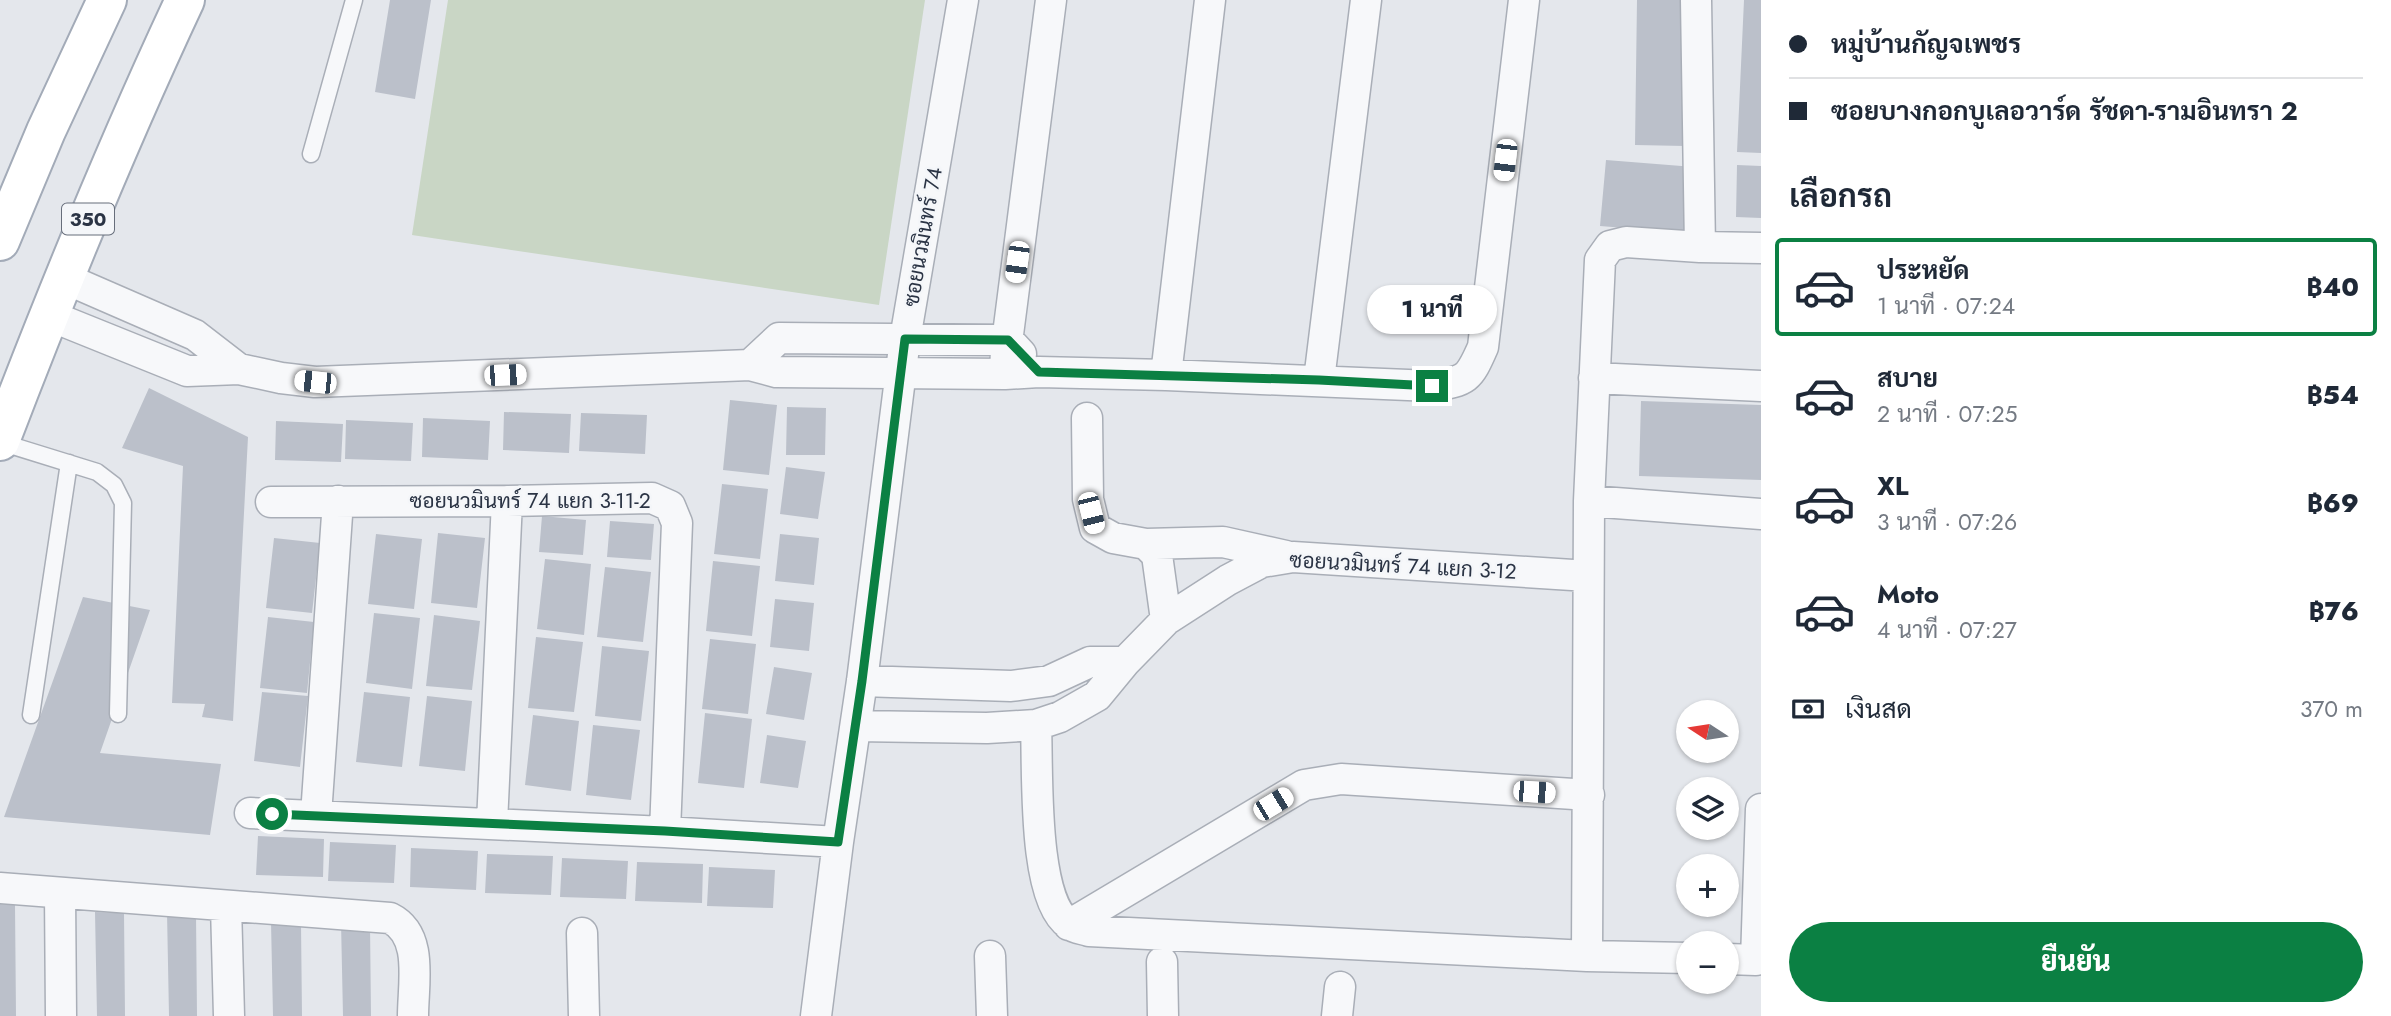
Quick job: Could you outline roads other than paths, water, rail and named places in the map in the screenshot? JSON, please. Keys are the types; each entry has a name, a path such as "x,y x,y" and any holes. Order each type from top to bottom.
{"main road":[{"path":"0,241 107,0"},
{"name":"350","path":"0,441 48,316 138,101 185,0"}],"street":[{"name":"ซอยนวมินทร์ 74","path":"816,1016 905,339 962,0"},
{"path":"1005,374 1007,340 1051,0"},
{"path":"1166,374 1210,0"},
{"path":"1319,380 1366,0"},
{"path":"48,316 187,371 239,369 281,379 315,382 750,365 776,372 1166,374 1432,386 1456,382 1472,373 1483,347 1524,0"},
{"path":"1696,0 1700,247"},
{"path":"1587,956 1589,501 1600,260 1610,246 1626,242 1761,248"},
{"path":"64,278 195,335 239,369"},
{"path":"750,365 779,338 1007,340 1039,372"},
{"path":"1594,378 1761,386"},
{"path":"1087,418 1088,499 1095,528 1113,538 1146,544 1223,542 1293,557"},
{"name":"ซอยนวมินทร์ 74 แยก 3-11-2","path":"271,502 652,498 670,506 677,523 665,831"},
{"path":"316,815 338,501"},
{"path":"492,823 507,501"},
{"path":"1589,501 1761,514"},
{"path":"1146,544 1157,555 1167,620"},
{"name":"ซอยนวมินทร์ 74 แยก 3-12","path":"856,726 986,728 1036,725 1060,717 1097,696 1125,662 1167,620 1228,580 1262,562 1293,557 1588,576"},
{"path":"862,681 1011,686 1049,681 1090,662 1125,662"},
{"path":"1036,725 1042,866 1047,890 1056,911 1069,925 1089,931 1587,956 1676,958"},
{"path":"1069,925 1304,785 1341,779 1589,795"},
{"path":"1742,959 1760,862 1761,809"},
{"path":"250,813 665,831 838,842"},
{"path":"0,888 390,918 402,924 413,945 413,1016"},
{"path":"60,893 61,1016"},
{"path":"226,906 229,1016"},
{"path":"582,933 584,1016"},
{"path":"990,956 992,1016"},
{"path":"1162,962 1163,1016"}],"lane":[{"path":"311,154 354,0"},
{"path":"0,441 97,472 114,485 123,503 118,714"},
{"path":"31,715 69,463"}]}
